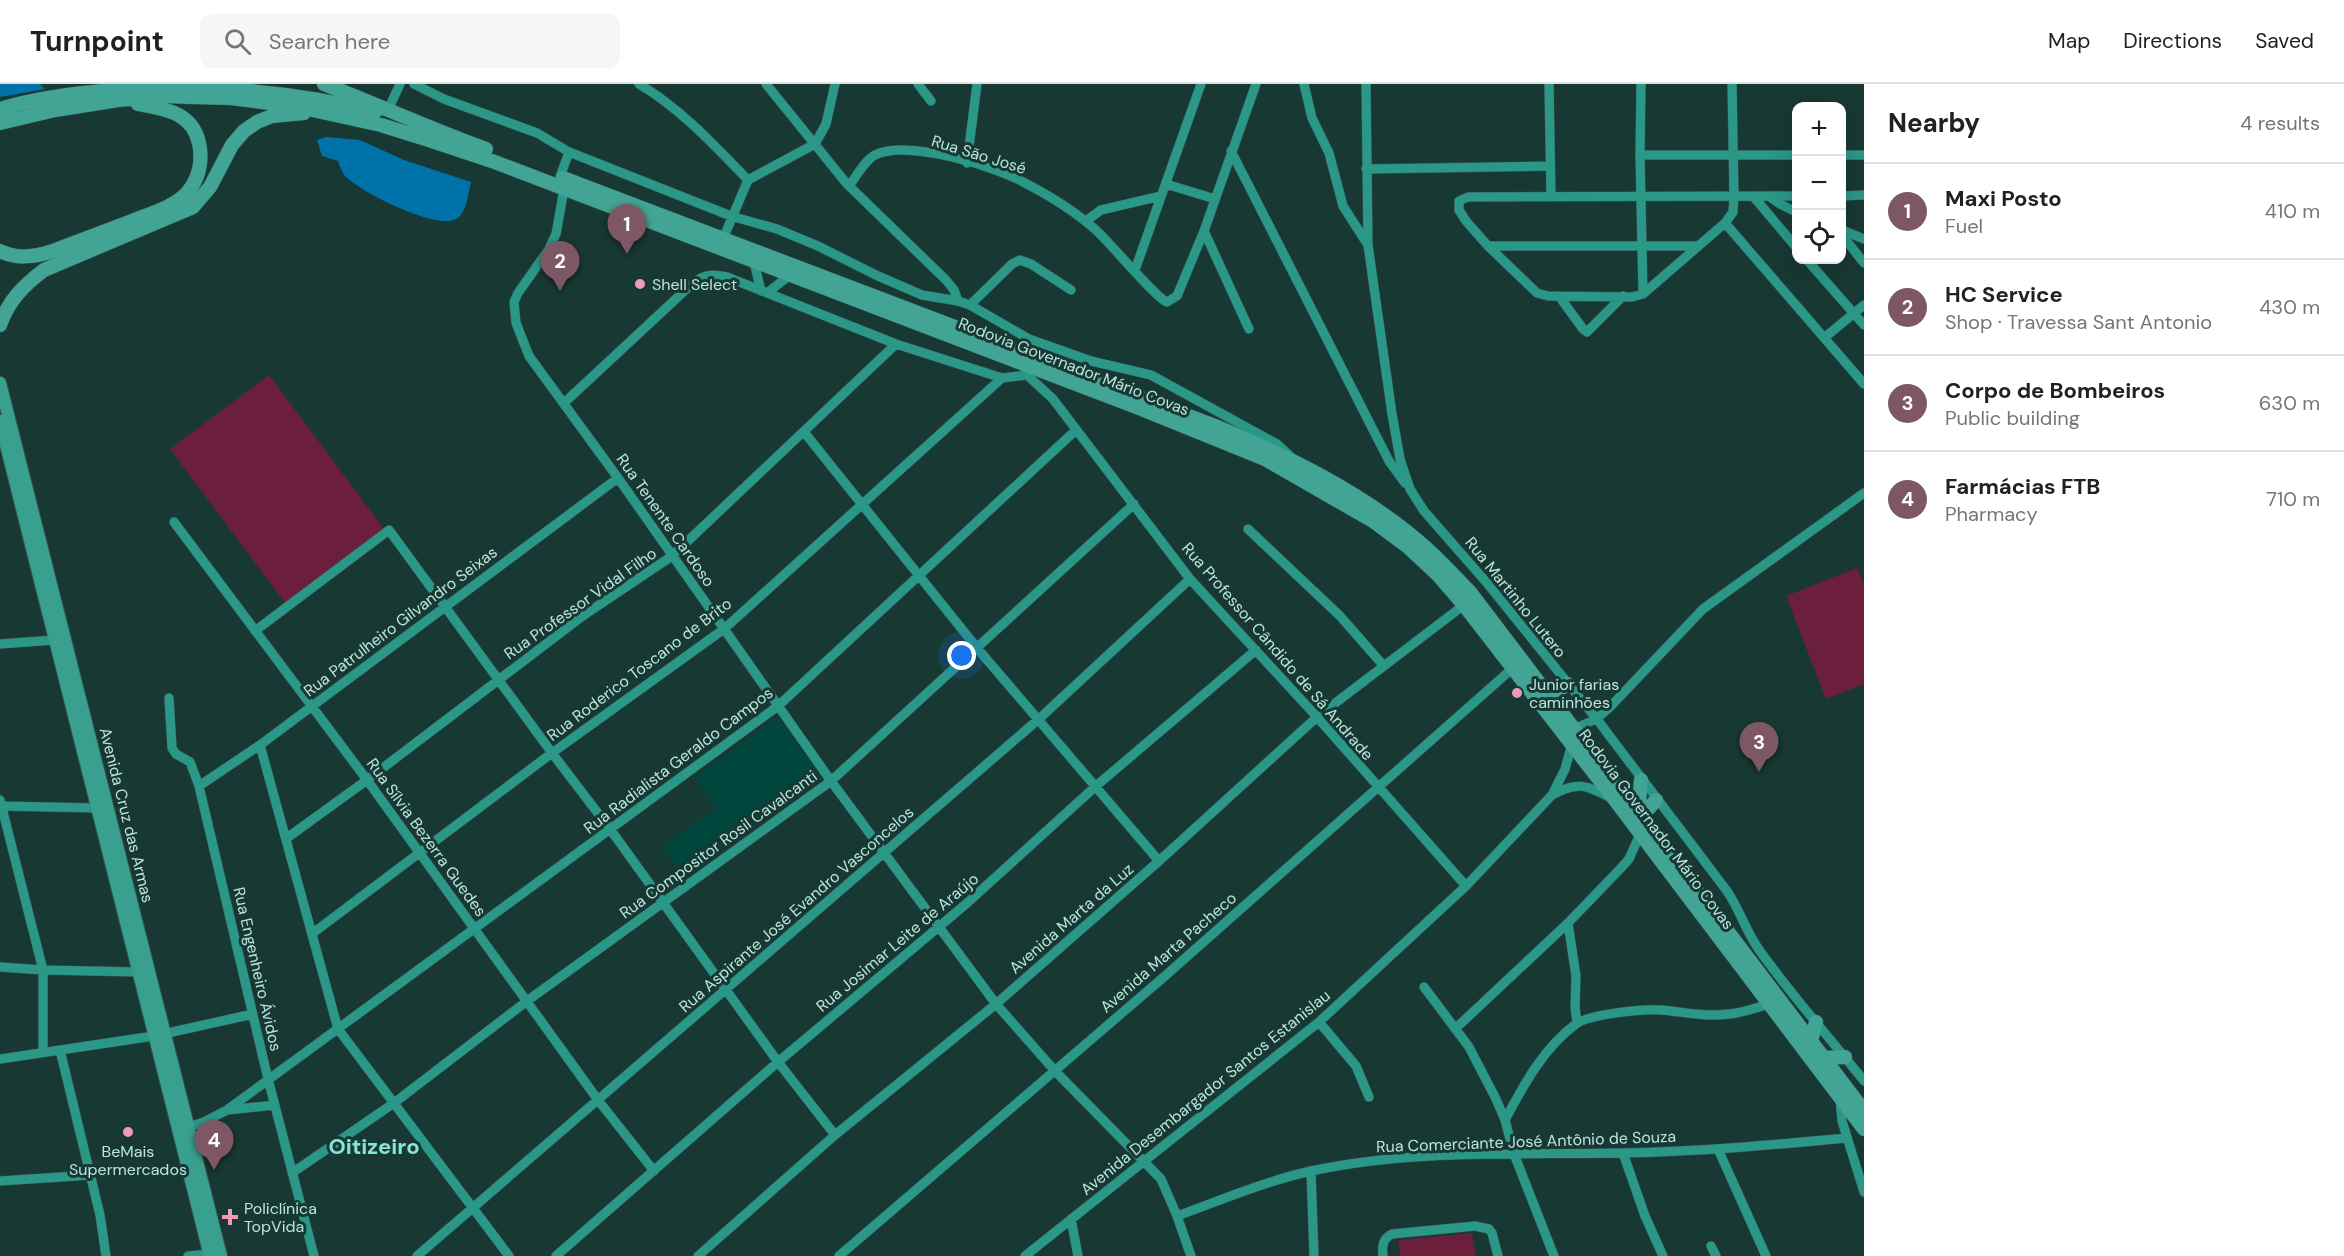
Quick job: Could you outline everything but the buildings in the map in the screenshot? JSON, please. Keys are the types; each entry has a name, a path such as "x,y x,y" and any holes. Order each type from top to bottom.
{"highway":[{"path":"0,109 54,104 109,84"},
{"path":"324,84 412,122"},
{"path":"86,93 164,86 231,88 312,98 412,122"},
{"name":"Rodovia Governador Mário Covas","path":"0,123 54,104 165,96 231,98 299,106 338,115 429,140 723,239 1215,426 1294,461 1378,511 1424,546 1470,592 1864,1111"},
{"path":"0,251 25,257 50,252 158,210 185,195 194,182 200,166 201,154 193,128 186,119 175,112 118,100"},
{"path":"0,326 14,297 44,270 182,214 193,207 210,187 232,145 244,131 257,122 287,114 338,115"},
{"name":"Rodovia Governador Mário Covas","path":"412,122 754,262 1029,371 1275,464 1373,521 1430,568 1464,605 1514,667 1864,1129"},
{"path":"1547,692 1560,689 1567,684"},
{"path":"1640,815 1641,780"},
{"path":"1640,815 1656,800"},
{"path":"1811,1041 1816,1022"},
{"path":"1823,1058 1845,1058"}],"main road":[{"name":"Avenida Cruz das Armas","path":"0,383 213,1255"},
{"name":"Avenida Cruz das Armas","path":"0,421 139,972 159,1035"}],"street":[{"path":"388,110 400,84"},
{"path":"414,84 444,99 537,133 569,152 731,216 777,229 818,246 894,284 922,295 970,305 1029,339 1091,361 1159,378 1226,418 1278,444 1294,461"},
{"path":"639,84 665,101 694,126 748,180"},
{"path":"766,84 849,186 946,280 954,290 958,301"},
{"path":"723,239 748,180 815,144 826,124 836,84"},
{"path":"918,84 931,101"},
{"path":"967,163 977,84"},
{"path":"1136,270 1201,84"},
{"path":"1249,329 1204,231 1256,84"},
{"path":"1304,84 1312,118 1329,153 1343,206 1368,245"},
{"name":"Rua Martinho Lutero","path":"1366,84 1368,245 1392,414 1400,459 1410,489 1424,511 1487,583 1596,719 1733,900 1746,929 1761,953 1864,1081"},
{"path":"1549,84 1551,197"},
{"path":"1641,84 1643,294"},
{"path":"1732,84 1734,195 1733,212 1727,221 1643,294 1543,296 1531,290 1488,246 1460,210 1459,201 1468,197 1734,195 1792,196"},
{"name":"Rua São José","path":"849,186 872,157 885,152 916,151 933,153 1023,182 1086,222 1136,270 1161,299 1167,302 1177,296 1204,231"},
{"path":"1231,151 1389,461 1410,489"},
{"path":"562,183 569,152"},
{"path":"1846,155 1864,154"},
{"path":"1640,155 1792,155"},
{"path":"1366,169 1550,166"},
{"name":"Rua Tenente Cardoso","path":"562,183 556,234 549,249 518,293 513,309 520,337 529,356 618,478 831,781 996,1004 1055,1071 1161,1179 1191,1256"},
{"path":"1166,184 1215,199"},
{"path":"1846,196 1864,195"},
{"path":"1086,222 1101,210 1161,196"},
{"path":"1753,196 1792,241"},
{"path":"1769,196 1793,210"},
{"path":"1727,221 1864,384"},
{"path":"1846,232 1864,239"},
{"path":"1846,241 1864,263"},
{"path":"1488,246 1698,246"},
{"path":"970,305 1012,264 1020,260 1031,264 1071,290"},
{"path":"754,262 764,292"},
{"path":"1811,264 1864,324"},
{"path":"564,403 699,278 714,274 896,344 1002,378 1029,371"},
{"path":"764,292 790,276"},
{"path":"886,300 894,284"},
{"path":"1559,296 1587,332 1623,296"},
{"path":"1824,338 1864,305"},
{"name":"Rua Professor Vidal Filho","path":"287,838 584,615 672,556 896,344"},
{"name":"Rua Professor Cândido de Sá Andrade","path":"1029,371 1190,579 1317,717 1466,886"},
{"name":"Rua Roderico Toscano de Brito","path":"313,933 552,753 724,629 1002,378"},
{"name":"Rua Radialista Geraldo Campos","path":"227,1110 777,706 1076,430"},
{"path":"804,432 977,648 1040,718 1159,861"},
{"name":"Rua Patrulheiro Gilvandro Seixas","path":"199,786 260,745 618,478"},
{"path":"1574,729 1596,719 1610,707 1703,609 1864,493"},
{"name":"Rua Compositor Rosil Cavalcanti","path":"292,1173 394,1103 527,1001 831,781 1134,504"},
{"name":"Rua Sílvia Bezerra Guedes","path":"174,522 367,780 598,1100 654,1171"},
{"path":"1248,529 1340,616 1383,665"},
{"path":"255,631 389,530 610,829 778,1062 835,1135"},
{"name":"Rua Aspirante José Evandro Vasconcelos","path":"417,1256 1040,718 1190,579"},
{"name":"Avenida Marta da Luz","path":"698,1256 835,1135 996,1004 1159,861 1317,717 1464,605"},
{"path":"0,644 54,640"},
{"name":"Rua Josimar Leite de Araújo","path":"556,1256 778,1062 994,880 1096,786 1256,650"},
{"name":"Avenida Marta Pacheco","path":"839,1256 1055,1071 1514,667"},
{"name":"Rua Engenheiro Ávidos","path":"169,698 172,748 176,754 190,762 199,786 268,1079 314,1256"},
{"name":"Avenida Desembargador Santos Estanislau","path":"1025,1256 1319,1022 1466,886 1552,795 1565,769 1572,744"},
{"path":"260,745 339,1029 509,1256"},
{"name":"Avenida Desembargador Santos Estanislau","path":"1552,795 1572,786 1582,785 1615,800"},
{"path":"43,1052 43,970 0,804 98,808"},
{"path":"1455,1029 1568,923 1621,868 1629,859 1640,834"},
{"path":"1568,923 1576,976 1577,1023"},
{"path":"0,967 139,972"},
{"path":"1424,987 1481,1067 1505,1120 1514,1154 1554,1256"},
{"path":"1505,1120 1535,1070 1556,1043 1577,1023 1640,1010 1729,1015 1769,1004"},
{"path":"0,1059 159,1035 253,1014"},
{"path":"1319,1022 1356,1066 1369,1096"},
{"path":"60,1050 100,1215 106,1256"},
{"path":"1840,1098 1840,1112 1864,1192"},
{"path":"183,1129 227,1110 275,1105"},
{"name":"Rua Comerciante José Antônio de Souza","path":"1177,1216 1278,1180 1311,1171 1361,1163 1514,1154 1718,1149 1847,1138"},
{"path":"1718,1149 1766,1256"},
{"path":"1623,1153 1645,1216 1663,1256"},
{"path":"1311,1171 1314,1256"},
{"path":"0,1181 91,1175"},
{"path":"1071,1220 1078,1256"},
{"path":"1383,1256 1382,1245 1387,1236 1392,1234 1484,1227 1492,1233 1498,1256"},
{"path":"1711,1246 1716,1256"},
{"path":"188,1256 213,1255"}],"shaded area":[{"path":"269,375 384,529 285,603 170,449"},
{"path":"1857,568 1864,584 1864,684 1826,699 1786,596"},
{"path":"778,717 822,777 684,876 662,847 716,808 694,777"},
{"path":"1472,1233 1476,1256 1400,1256 1398,1240"}],"water":[{"path":"0,84 40,84 45,89 0,97"},
{"path":"326,137 360,140 404,160 471,182 463,212 456,219 446,221 432,219 416,215 367,192 346,177 338,161 322,156 317,140"}],"place":[{"name":"Maxi Posto","path":"627,254"},
{"name":"Shell Select","path":"640,284"},
{"name":"HC Service","path":"560,291"},
{"name":"Junior farias caminhões","path":"1517,693"},
{"name":"Corpo de Bombeiros","path":"1759,772"},
{"name":"BeMais Supermercados","path":"128,1132"},
{"name":"Farmácias FTB","path":"214,1170"},
{"name":"Policlínica TopVida","path":"230,1217"}],"district":[{"name":"Oitizeiro","path":"374,1146"}]}
